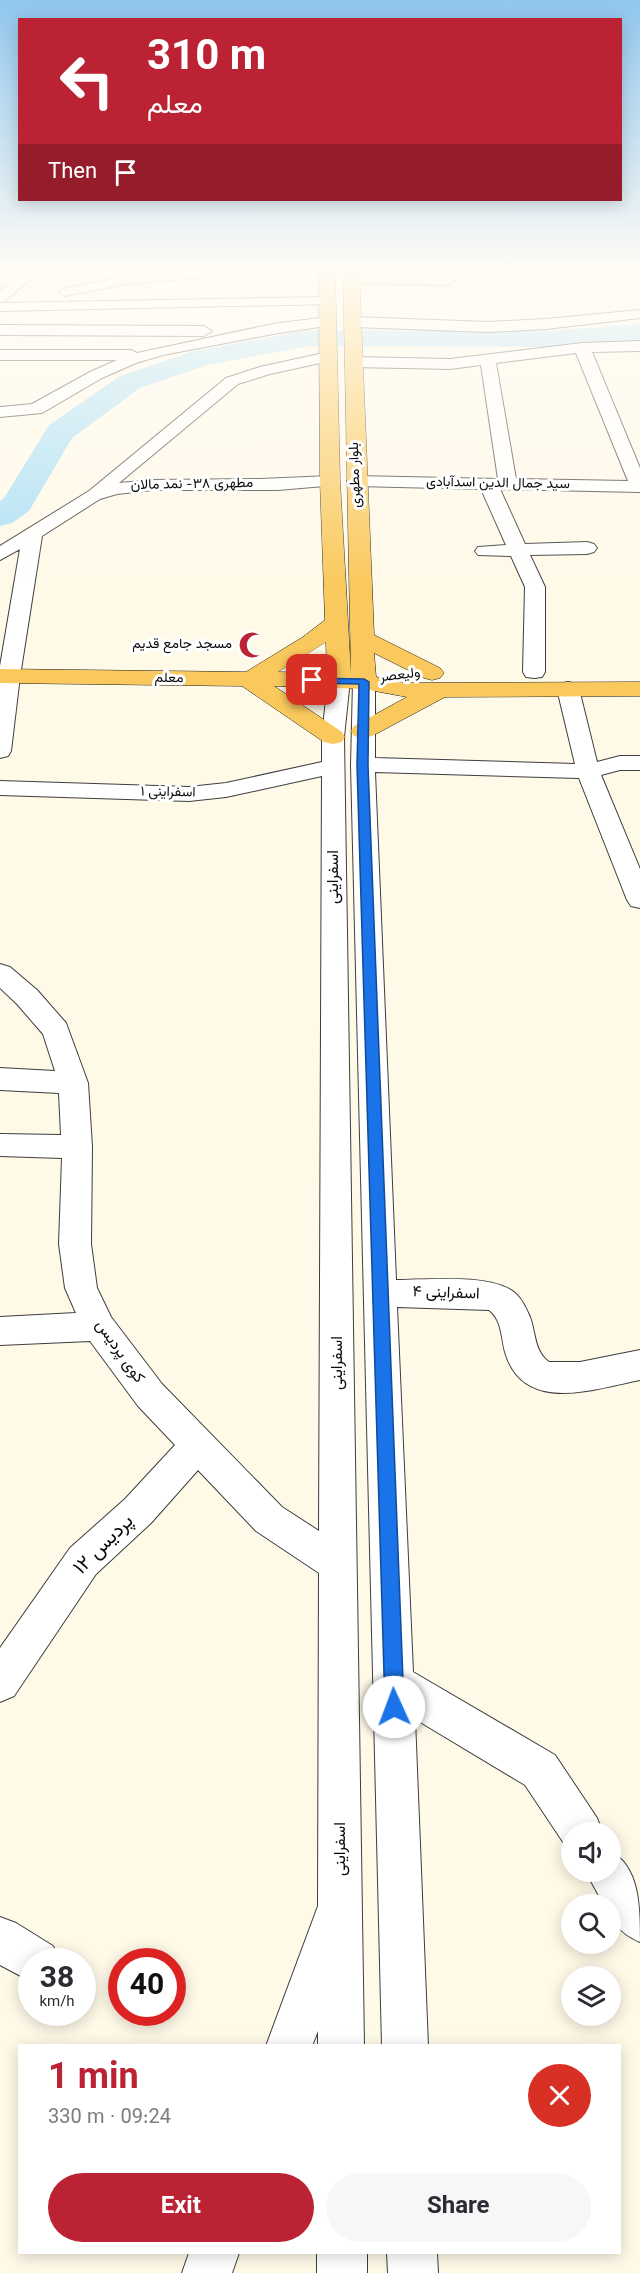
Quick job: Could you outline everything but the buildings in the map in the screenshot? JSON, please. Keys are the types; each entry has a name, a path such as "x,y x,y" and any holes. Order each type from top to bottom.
{"main road":[{"name":"بلوار مطهری","path":"329,374 335,623 352,681"},
{"name":"بلوار مطهری","path":"352,681 364,639 356,481 354,374"},
{"path":"335,623 311,642 249,680 348,750 422,699 439,681 364,639"},
{"name":"ولیعصر","path":"352,681 405,690 439,681 534,672 567,680 640,689"},
{"name":"ولیعصر","path":"439,681 567,680 640,672"},
{"name":"معلم","path":"5,676 352,681"}],"street":[{"path":"0,412 36,409 98,374"},
{"path":"94,495 232,381 253,374"},
{"path":"490,374 508,484"},
{"path":"593,374 640,487"},
{"name":"سید جمال الدین اسدآبادی","path":"356,481 438,474 488,484 640,487"},
{"name":"مطهری ۳۸- نمد مالان","path":"0,554 94,495 116,488 145,485 300,484 330,481"},
{"path":"488,484 535,587 534,672"},
{"path":"0,751 5,676 33,532"},
{"path":"485,551 518,548 587,548"},
{"path":"567,680 588,771 640,900"},
{"name":"اسفراینی","path":"341,2044 334,857 348,750 352,681"},
{"name":"اسفراینی","path":"348,750 367,856 405,2044"},
{"name":"اسفراینی ۱","path":"0,788 210,793 348,750 588,771 620,763 640,763"},
{"path":"334,857 347,849 356,849 367,856"},
{"name":"کوی پردیس","path":"0,973 27,997 56,1030 72,1083 77,1147 75,1244 81,1288 98,1326 150,1395 269,1519 339,1565"},
{"path":"0,1079 72,1083"},
{"path":"0,1145 77,1147"},
{"name":"اسفراینی ۴","path":"381,1293 484,1295 497,1298 507,1305 513,1316 518,1341 527,1363 534,1372 547,1377 560,1378 640,1365"},
{"path":"0,1331 98,1326"},
{"name":"پردیس ۱۲","path":"0,1683 83,1561 138,1511 198,1444"},
{"path":"394,1684 540,1770 575,1822"},
{"path":"615,1882 640,1920"},
{"path":"290,2044 341,1901"},
{"path":"0,1940 18,1951"},
{"path":"207,2273 214,2254"},
{"path":"342,2254 342,2273"},
{"path":"412,2254 413,2273"}],"waterway":[{"path":"0,516 17,504 60,432 130,382 153,374"}],"place":[{"name":"مسجد جامع قدیم","path":"252,645"}],"route":[{"path":"312,680 364,682 363,765 394,1707"}]}
